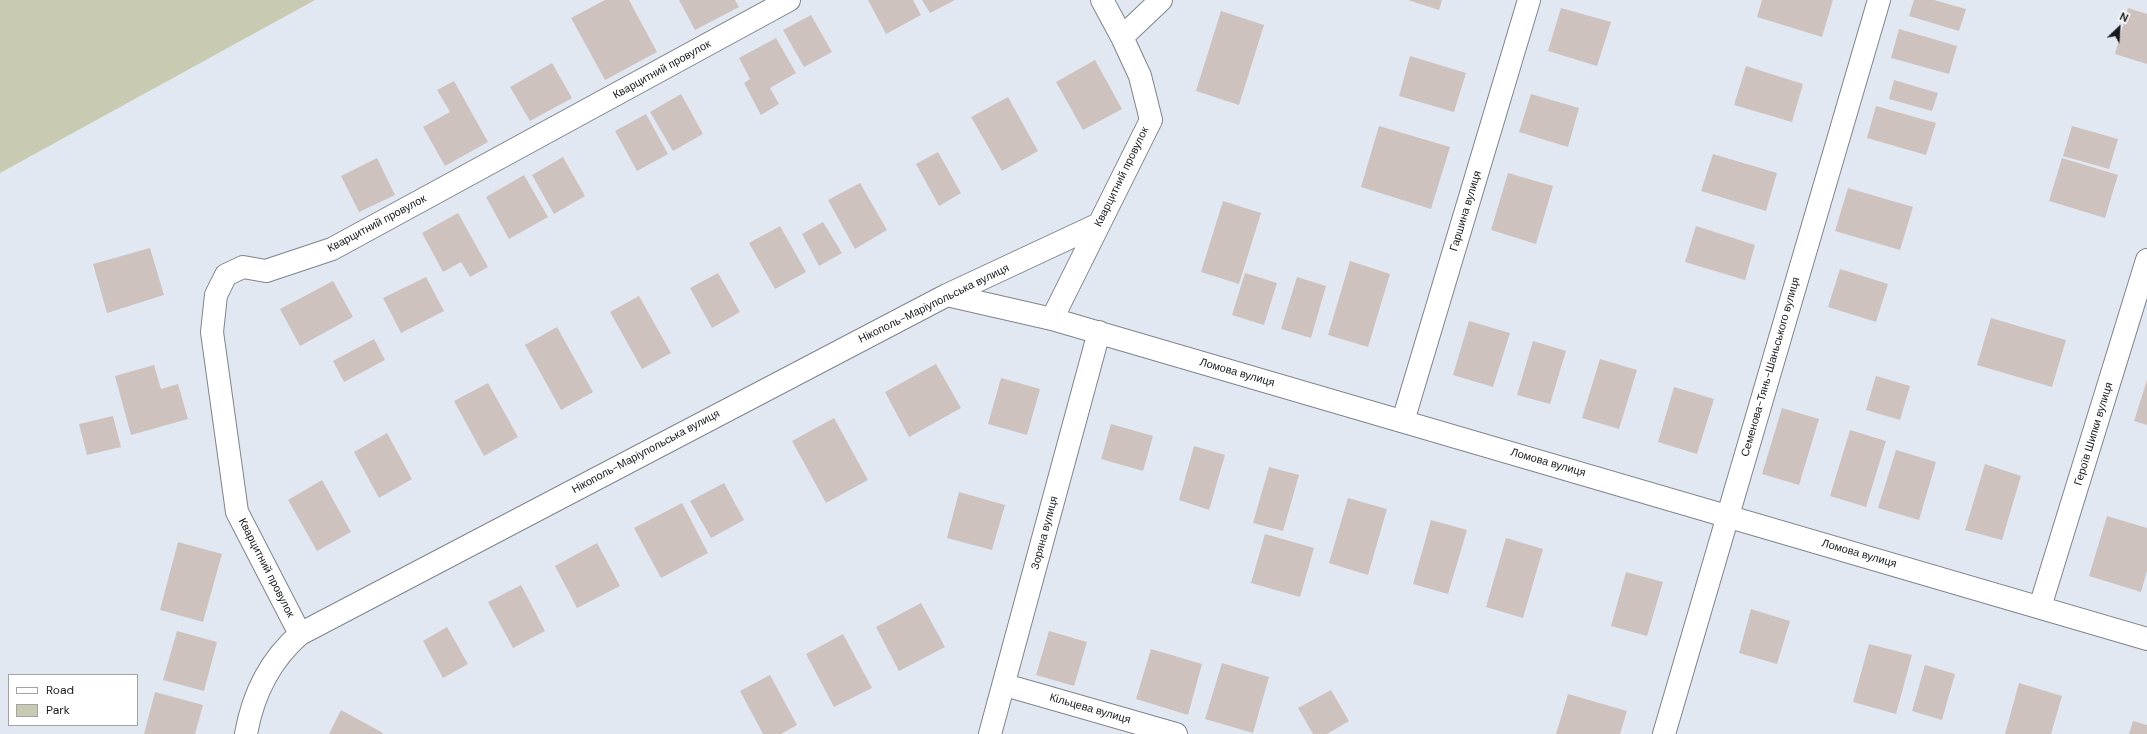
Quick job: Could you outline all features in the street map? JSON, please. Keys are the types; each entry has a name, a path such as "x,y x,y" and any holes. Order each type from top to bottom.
{"street":[{"name":"Кварцитний провулок","path":"300,634 237,512 212,332 216,295 226,274 243,267 266,271 332,249 790,0"},
{"name":"Кварцитний провулок","path":"1052,319 1151,120 1140,76 1122,37 1102,0"},
{"path":"1122,37 1161,0"},
{"name":"Гаршина вулиця","path":"1403,421 1529,0"},
{"name":"Семенова-Тянь-Шаньського вулиця","path":"1664,734 1879,0"},
{"name":"Нікополь-Маріупольська вулиця","path":"246,734 250,709 265,675 289,644 300,634 947,295 1099,224"},
{"name":"Героїв Шипки вулиця","path":"2040,607 2147,260"},
{"name":"Ломова вулиця","path":"947,295 1052,319 1099,332 2147,638"},
{"name":"Зоряна вулиця","path":"990,734 1005,685 1099,332"},
{"name":"Кільцева вулиця","path":"1005,685 1176,734"}],"green space":[{"path":"0,0 315,0 0,173"}],"building":[{"path":"605,0 629,0 657,52 605,80 571,18"},
{"path":"679,0 735,0 739,7 695,30"},
{"path":"868,0 913,0 921,15 886,34"},
{"path":"922,0 955,0 930,13"},
{"path":"1408,0 1442,0 1439,10"},
{"path":"1762,0 1833,0 1822,37 1757,17"},
{"path":"1914,0 1934,0 1966,9 1959,31 1909,16"},
{"path":"1561,8 1611,22 1597,66 1548,51"},
{"path":"2128,8 2147,14 2147,64 2115,54"},
{"path":"1221,11 1264,25 1239,105 1196,91"},
{"path":"811,15 832,52 804,67 783,30"},
{"path":"1899,29 1957,46 1949,74 1891,58"},
{"path":"776,38 796,73 770,88 779,104 761,115 744,83 750,79 739,58"},
{"path":"1410,56 1466,73 1454,112 1399,96"},
{"path":"1095,60 1122,109 1083,130 1056,82"},
{"path":"552,63 572,98 530,121 510,87"},
{"path":"1746,66 1803,84 1792,122 1734,105"},
{"path":"1894,80 1938,93 1932,111 1889,99"},
{"path":"454,81 488,142 445,166 423,127 450,112 437,90"},
{"path":"681,94 703,134 673,151 650,112"},
{"path":"1531,94 1579,108 1568,147 1519,132"},
{"path":"1008,97 1038,151 1002,171 971,117"},
{"path":"1876,106 1936,123 1926,155 1867,138"},
{"path":"646,114 668,154 637,171 615,131"},
{"path":"1379,126 1450,147 1431,209 1361,187"},
{"path":"2072,126 2118,139 2109,169 2063,156"},
{"path":"938,152 961,193 939,206 916,164"},
{"path":"1713,154 1777,173 1766,211 1701,191"},
{"path":"563,157 585,196 554,214 532,175"},
{"path":"377,158 395,195 359,212 341,176"},
{"path":"2062,158 2118,175 2105,218 2049,201"},
{"path":"1508,173 1553,186 1536,244 1491,230"},
{"path":"524,175 548,217 509,239 486,197"},
{"path":"860,183 887,230 855,249 828,200"},
{"path":"1848,188 1913,207 1900,250 1835,231"},
{"path":"1223,201 1261,213 1239,284 1201,272"},
{"path":"458,213 488,267 470,277 461,262 443,272 422,233"},
{"path":"823,222 842,253 819,266 802,234"},
{"path":"780,226 806,272 775,289 749,243"},
{"path":"1696,226 1755,245 1745,280 1685,262"},
{"path":"150,248 164,295 107,313 93,264"},
{"path":"1350,261 1390,274 1368,347 1328,335"},
{"path":"1840,269 1888,284 1876,322 1828,307"},
{"path":"718,273 740,312 712,328 690,288"},
{"path":"1245,273 1277,283 1264,325 1232,315"},
{"path":"426,277 444,311 401,333 383,298"},
{"path":"1297,277 1326,286 1311,338 1281,329"},
{"path":"333,281 353,317 300,346 280,309"},
{"path":"639,296 671,353 642,369 610,312"},
{"path":"1991,318 2066,340 2052,387 1977,365"},
{"path":"1469,321 1510,333 1493,387 1453,375"},
{"path":"557,327 593,392 561,410 525,345"},
{"path":"374,339 385,360 344,382 333,361"},
{"path":"1533,341 1566,351 1550,404 1517,395"},
{"path":"1600,359 1637,370 1619,429 1582,418"},
{"path":"936,364 961,408 909,437 885,392"},
{"path":"154,365 161,389 178,384 188,419 131,435 115,376"},
{"path":"1876,376 1910,386 1900,420 1866,410"},
{"path":"1001,378 1040,389 1027,435 988,424"},
{"path":"2147,380 2147,425 2134,421"},
{"path":"488,383 518,437 484,456 454,401"},
{"path":"1674,387 1714,399 1697,454 1658,442"},
{"path":"1782,408 1819,419 1799,485 1762,474"},
{"path":"113,416 121,447 87,455 79,424"},
{"path":"834,418 868,480 826,503 792,441"},
{"path":"1111,424 1153,436 1143,471 1101,459"},
{"path":"1850,430 1886,441 1866,507 1830,496"},
{"path":"387,433 412,479 379,498 354,452"},
{"path":"1194,446 1225,455 1209,510 1179,500"},
{"path":"1896,450 1936,462 1919,520 1878,508"},
{"path":"1985,464 2021,476 2002,540 1965,530"},
{"path":"1269,467 1299,475 1283,531 1253,523"},
{"path":"322,480 351,532 317,551 288,500"},
{"path":"724,483 744,520 711,538 690,501"},
{"path":"959,492 1005,505 992,550 947,538"},
{"path":"1348,498 1387,509 1368,575 1329,563"},
{"path":"682,503 708,553 661,578 634,528"},
{"path":"2107,516 2147,528 2147,571 2141,592 2089,576"},
{"path":"1431,520 1467,530 1448,594 1413,584"},
{"path":"1265,534 1314,548 1300,597 1251,583"},
{"path":"1506,538 1543,549 1523,618 1486,607"},
{"path":"178,542 222,554 203,622 160,610"},
{"path":"597,543 620,586 577,608 555,566"},
{"path":"1626,572 1663,582 1647,636 1611,626"},
{"path":"521,585 545,631 513,648 488,602"},
{"path":"921,603 945,647 899,671 876,627"},
{"path":"1751,609 1790,621 1777,664 1739,653"},
{"path":"447,627 468,664 443,678 423,641"},
{"path":"177,631 217,642 204,691 163,680"},
{"path":"1049,631 1087,642 1074,686 1036,675"},
{"path":"843,634 872,688 834,707 806,654"},
{"path":"1869,644 1912,655 1896,714 1853,702"},
{"path":"1151,649 1202,664 1188,715 1136,699"},
{"path":"1222,663 1269,677 1253,733 1205,719"},
{"path":"1925,665 1955,674 1942,720 1912,711"},
{"path":"770,675 797,725 781,734 763,734 740,691"},
{"path":"2019,683 2062,696 2051,734 2005,734"},
{"path":"1331,690 1349,721 1327,734 1313,734 1298,708"},
{"path":"155,692 203,705 195,734 144,734"},
{"path":"1568,694 1627,711 1620,734 1556,734"},
{"path":"341,710 383,733 329,734"},
{"path":"2133,721 2147,725 2147,734 2129,734"}]}
